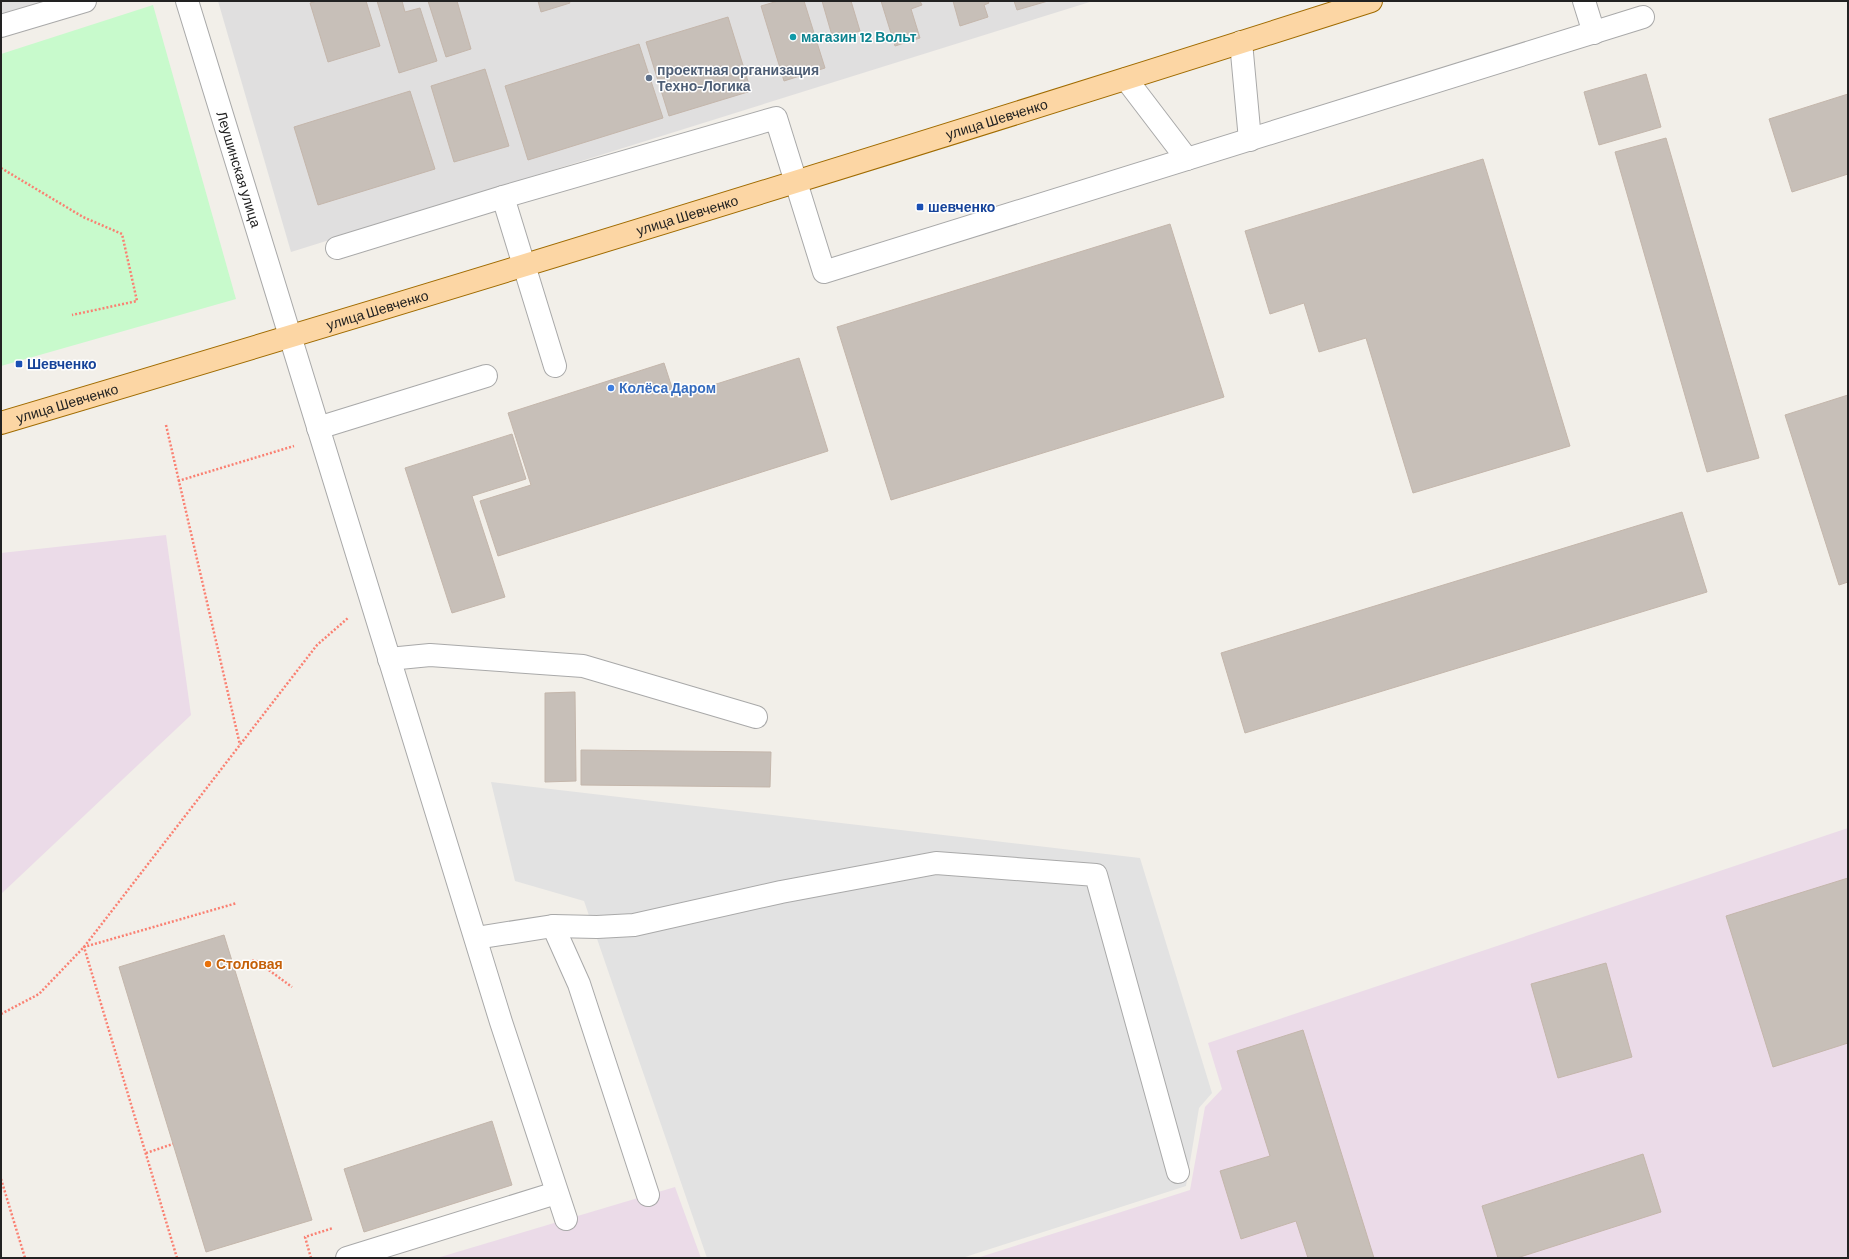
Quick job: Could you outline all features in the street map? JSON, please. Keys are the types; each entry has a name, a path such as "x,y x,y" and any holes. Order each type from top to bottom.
{"main road":[{"name":"улица Шевченко","path":"1,423 524,266 1126,79 1371,1"}],"street":[{"path":"1,26 85,1"},
{"name":"Леушинская улица","path":"187,1 501,1022 556,1193 566,1219"},
{"path":"1584,1 1594,33"},
{"path":"337,248 503,197 776,118 824,272 1643,17"},
{"path":"1241,42 1250,140"},
{"path":"1126,79 1187,160"},
{"path":"503,197 556,366"},
{"path":"320,433 486,376"},
{"path":"389,659 430,655 583,666 756,717"},
{"path":"476,938 553,926 597,928 634,925 788,890 936,863 1096,875 1178,1172"},
{"path":"553,926 579,984 648,1195"},
{"path":"347,1258 556,1193"}],"path":[{"path":"1,168 83,217 122,234 137,301 72,315"},
{"path":"166,425 240,745"},
{"path":"178,481 320,433"},
{"path":"1,1014 39,994 84,947 318,646 371,598"},
{"path":"84,947 237,903"},
{"path":"84,947 177,1258"},
{"path":"234,966 255,960 292,987"},
{"path":"146,1152 173,1144"},
{"path":"1,1179 25,1258"},
{"path":"312,1258 305,1237 333,1228"}],"shaded area":[{"path":"1,1 49,1 1,16"},
{"path":"218,1 1093,1 291,252"},
{"path":"166,535 191,715 1,894 1,553"},
{"path":"491,782 1140,858 1212,1093 1199,1108 1186,1186 962,1258 707,1258 584,901 515,881"},
{"path":"1848,828 1848,1258 977,1258 1190,1190 1205,1107 1222,1089 1208,1043"},
{"path":"675,1187 701,1258 437,1258 648,1195"}],"green space":[{"path":"153,5 236,299 1,366 1,54"}],"building":[{"path":"317,1 366,1 380,46 328,62 310,3"},
{"path":"377,1 402,1 405,12 420,8 437,61 399,73"},
{"path":"428,1 457,1 471,49 446,57"},
{"path":"538,1 569,1 570,3 541,12"},
{"name":"магазин 12 Вольт","path":"778,1 804,1 825,68 784,81 761,6"},
{"path":"822,1 851,1 860,31 833,39"},
{"path":"881,1 920,1 922,5 911,9 920,38 895,46"},
{"path":"953,1 988,1 989,3 984,5 988,17 960,26"},
{"path":"1014,1 1048,1 1017,10"},
{"path":"728,17 751,91 669,116 646,42"},
{"path":"639,44 663,118 528,160 505,86"},
{"path":"485,69 509,146 454,162 431,86"},
{"path":"1646,74 1661,127 1599,145 1584,92"},
{"path":"410,91 435,169 318,205 294,127"},
{"path":"1848,94 1848,174 1792,192 1769,119"},
{"path":"1666,138 1759,458 1707,472 1615,152"},
{"path":"1483,159 1570,446 1413,493 1366,338 1319,352 1304,303 1270,314 1245,231"},
{"path":"1170,224 1224,397 891,500 837,327"},
{"path":"799,358 828,451 498,556 480,501 531,485 508,413 664,363 675,397"},
{"path":"1848,395 1848,582 1839,585 1785,415"},
{"path":"512,434 526,479 472,496 505,597 452,613 405,468"},
{"path":"1682,512 1707,592 1245,733 1221,653"},
{"path":"575,692 576,781 545,782 545,693"},
{"path":"581,750 771,752 770,787 581,785"},
{"path":"1848,878 1848,1043 1773,1067 1726,916"},
{"path":"224,935 312,1220 206,1252 119,967"},
{"path":"1606,963 1632,1057 1558,1078 1531,984"},
{"path":"1303,1030 1374,1258 1308,1258 1296,1221 1241,1239 1220,1171 1270,1156 1237,1051"},
{"path":"492,1121 512,1185 364,1232 344,1169"},
{"path":"1643,1154 1661,1212 1517,1258 1498,1258 1482,1206"}],"place":[{"name":"магазин 12 Вольт","path":"793,37"},
{"name":"проектная организация Техно-Логика","path":"649,78"},
{"name":"шевченко","path":"920,207"},
{"name":"Шевченко","path":"19,364"},
{"name":"Колёса Даром","path":"611,388"},
{"name":"Столовая","path":"208,964"}]}
